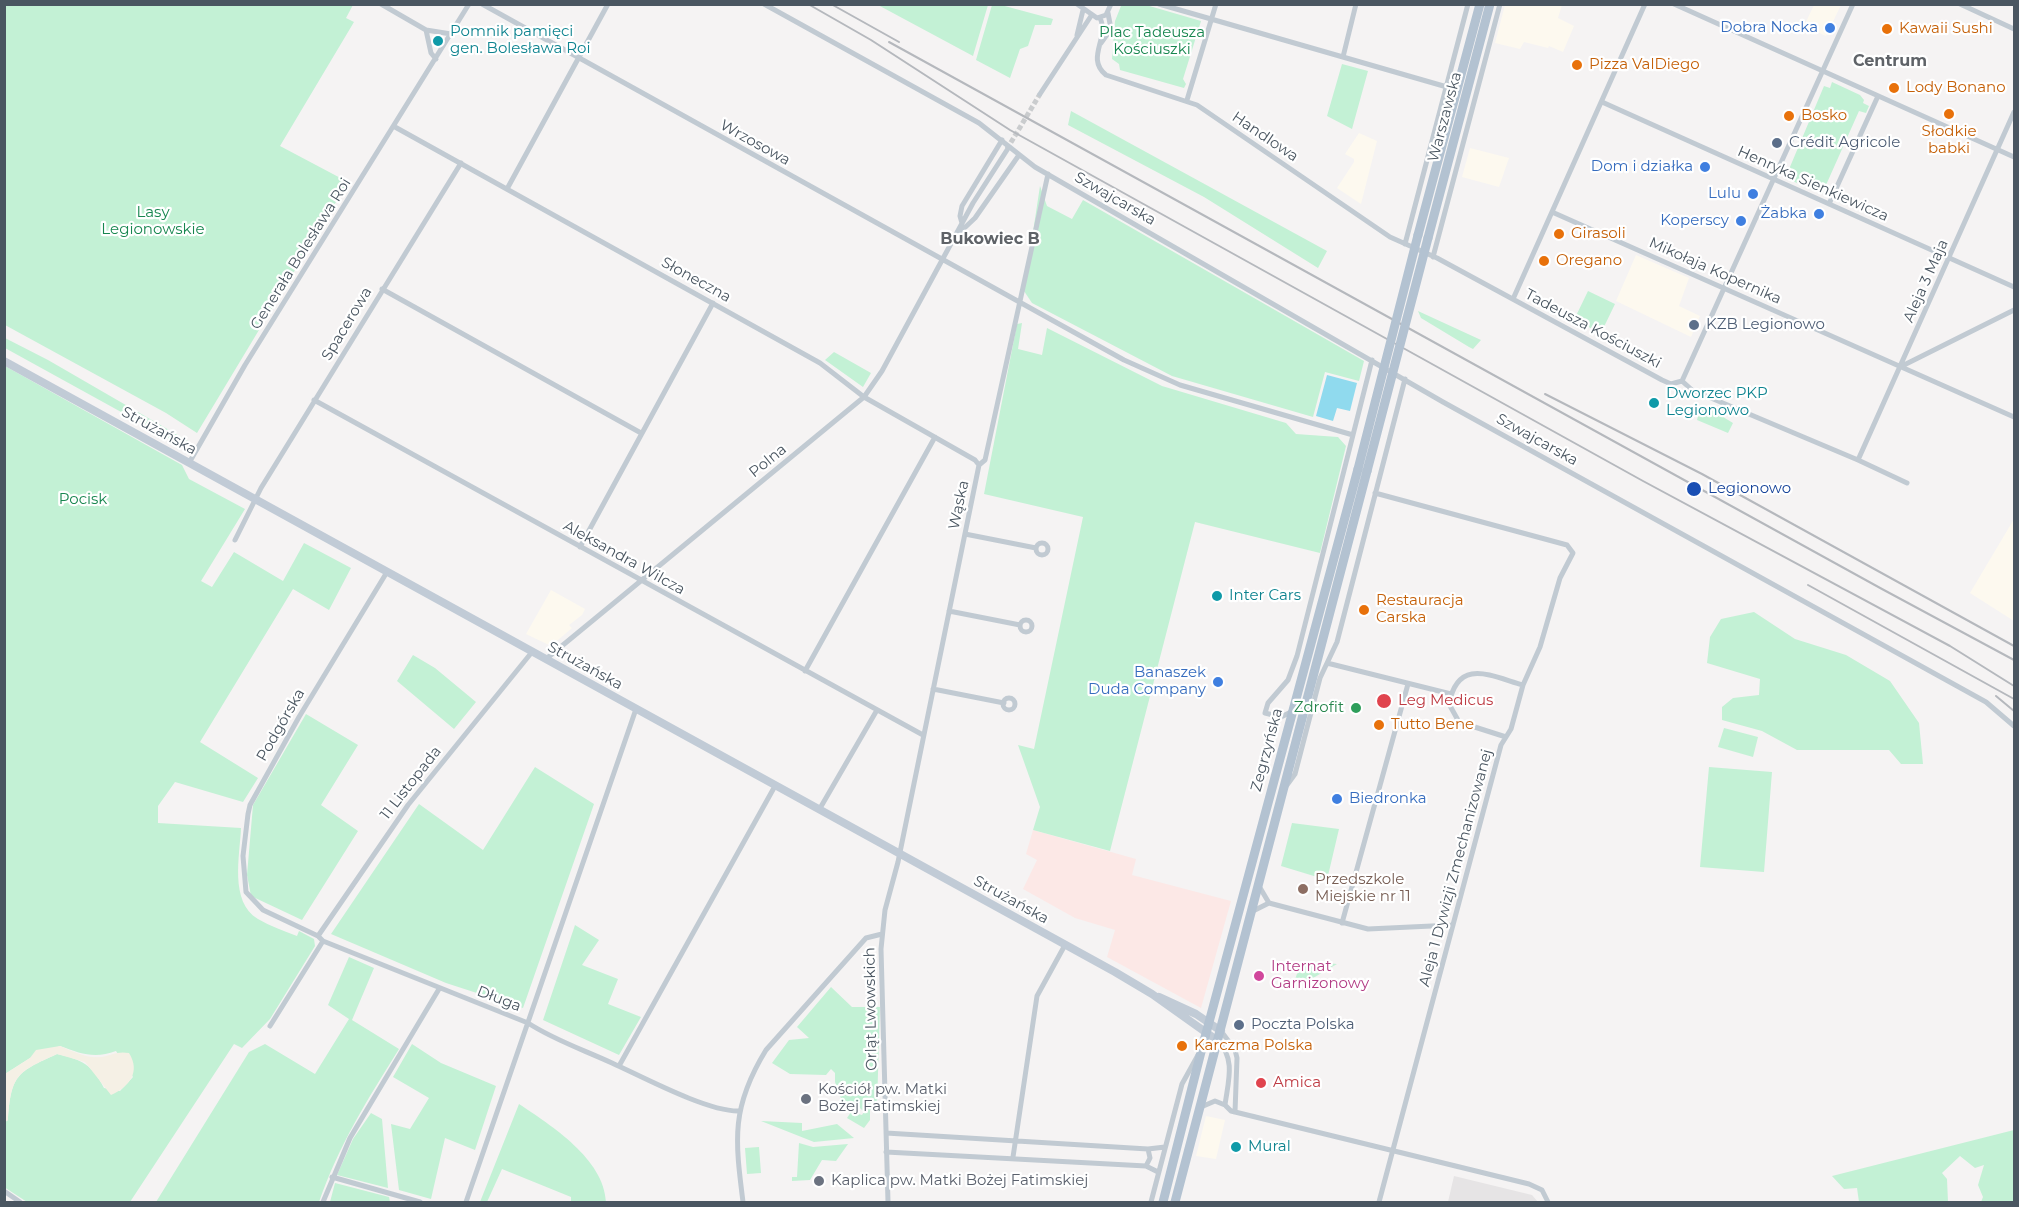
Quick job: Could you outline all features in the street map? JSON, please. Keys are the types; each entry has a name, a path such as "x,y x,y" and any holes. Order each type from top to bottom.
{"main road":[{"name":"Warszawska","path":"1423,236 1480,4"},
{"name":"Warszawska","path":"1423,236 1490,4"},
{"name":"Zegrzyńska","path":"1175,1203 1285,789 1362,470 1423,236"},
{"name":"Strużańska","path":"4,361 1152,994 1210,1022 1221,1031"},
{"name":"Zegrzyńska","path":"1163,1203 1201,1052 1362,470"},
{"name":"Strużańska","path":"1152,994 1218,1041"}],"street":[{"path":"381,4 426,30 451,34"},
{"name":"Generała Bolesława Roi","path":"189,463 245,365 395,127 469,4"},
{"name":"Wrzosowa","path":"482,4 1124,360 1180,385 1353,435"},
{"path":"507,189 608,4"},
{"path":"764,4 979,123 1009,148 1048,174"},
{"path":"1077,4 1091,16 1100,18 1108,13"},
{"name":"Handlowa","path":"1101,43 1111,29 1108,13 1111,4"},
{"path":"1159,4 1447,87"},
{"path":"1187,100 1216,4"},
{"path":"1342,57 1356,4"},
{"path":"1405,244 1468,4"},
{"name":"Warszawska","path":"1433,257 1500,4"},
{"path":"1513,299 1645,4"},
{"path":"1674,4 2014,157"},
{"path":"1682,381 1853,4"},
{"path":"1960,4 2014,29"},
{"path":"1041,94 1077,35 1083,10"},
{"path":"1077,35 1082,32 1091,16"},
{"name":"Handlowa","path":"1100,18 1104,26 1096,61 1106,75 1187,100 1405,244 1433,257"},
{"path":"426,30 431,53 436,58"},
{"path":"1829,204 1878,96"},
{"name":"Henryka Sienkiewicza","path":"1602,102 2014,287"},
{"name":"Aleja 3 Maja","path":"1858,460 2014,112"},
{"name":"Słoneczna","path":"395,127 826,366 864,397 975,460 979,465"},
{"name":"Polna","path":"962,223 960,216 962,206 1002,140"},
{"name":"Polna","path":"546,659 864,397 943,261 962,223 1009,148"},
{"name":"Polna","path":"954,238 975,218 1019,155"},
{"name":"Spacerowa","path":"235,540 254,499 461,163"},
{"name":"Wąska","path":"898,854 979,465 985,460 1018,300 1048,174"},
{"name":"Szwajcarska","path":"1048,174 1405,379 1986,702 2014,726"},
{"name":"Mikołaja Kopernika","path":"1552,212 2014,417"},
{"name":"Tadeusza Kościuszki","path":"1433,257 1669,384 1682,381 1692,390 1907,483"},
{"path":"382,289 641,433"},
{"path":"580,547 713,303"},
{"path":"1902,366 2014,310"},
{"path":"1294,711 1281,717 1265,713 1288,680 1297,656 1372,360"},
{"path":"1285,789 1295,774 1320,678 1336,642 1405,379"},
{"name":"Aleksandra Wilcza","path":"314,400 923,735"},
{"path":"805,671 934,437"},
{"name":"Aleja 1 Dywizji Zmechanizowanej","path":"1375,493 1567,545 1571,548 1572,557 1560,578 1540,647 1523,685 1511,729 1506,737 1379,1203"},
{"path":"965,534 1036,548"},
{"name":"Podgórska","path":"253,903 246,892 243,873 250,805 299,717 387,572"},
{"path":"949,611 1020,625"},
{"name":"11 Listopada","path":"270,1026 321,938 408,805 532,652"},
{"path":"1327,663 1451,694"},
{"path":"1506,737 1459,722 1449,704 1451,694 1456,682 1472,673 1480,673 1523,685"},
{"path":"1342,923 1408,684"},
{"path":"933,689 1004,703"},
{"path":"466,1203 636,709"},
{"path":"819,811 877,711"},
{"path":"1281,717 1288,732"},
{"path":"619,1066 775,786"},
{"name":"Orląt Lwowskich","path":"888,1203 882,934 888,894 898,854"},
{"path":"1259,885 1269,903"},
{"name":"Długa","path":"253,903 321,938 439,989 528,1023 554,1038 715,1107 738,1111"},
{"path":"1251,912 1269,903 1377,930 1453,925"},
{"path":"742,1203 737,1159 738,1111 755,1069 766,1050 866,938 882,934"},
{"path":"1013,1157 1036,996 1065,945"},
{"path":"323,1203 332,1177 356,1127 439,989"},
{"path":"1221,1031 1234,1050 1236,1058 1235,1112"},
{"path":"1218,1041 1226,1051 1230,1064 1225,1105"},
{"path":"1151,1203 1182,1084 1201,1052"},
{"path":"1199,1108 1215,1101 1235,1112 1528,1184 1542,1190 1548,1203"},
{"path":"886,1133 1148,1149 1165,1147"},
{"path":"1146,1166 1150,1158 1148,1149"},
{"path":"886,1152 1013,1157 1146,1166 1158,1172"},
{"path":"332,1177 420,1203"},
{"path":"4,1191 20,1203"}],"shaded area":[{"path":"1505,5 1562,5 1558,18 1574,26 1563,52 1549,46 1548,48 1524,42 1520,49 1495,43"},
{"path":"1814,5 1841,5 1826,36 1804,26"},
{"path":"1359,133 1377,141 1361,204 1337,188 1354,162 1354,159 1345,154"},
{"path":"1470,148 1509,158 1499,187 1462,177"},
{"path":"1636,255 1689,278 1679,306 1700,316 1691,337 1616,301"},
{"path":"2014,519 2014,621 1970,593"},
{"path":"551,590 585,609 582,615 569,625 572,628 551,646 526,634"},
{"path":"1033,830 1136,859 1132,875 1231,901 1201,1008 1107,957 1115,930 1075,918 1023,889 1037,860 1026,854"},
{"path":"1206,1116 1225,1120 1216,1159 1196,1156"},
{"path":"1454,1176 1532,1195 1538,1202 1448,1202"}],"green space":[{"name":"Lasy Legionowskie","path":"4,5 353,5 346,18 354,22 280,146 348,182 197,433 166,413 5,325"},
{"path":"878,5 988,5 973,56"},
{"path":"992,5 1001,5 1053,19 1051,25 1035,25 1028,46 1020,49 1010,78 976,60"},
{"name":"Plac Tadeusza Kościuszki","path":"1146,5 1201,21 1183,79 1186,84 1184,88 1120,70 1119,64 1112,59 1115,21 1121,6"},
{"path":"1342,64 1368,71 1352,129 1327,116"},
{"path":"1832,82 1860,95 1864,100 1863,103 1869,106 1866,113 1859,111 1822,194 1788,179 1787,174 1824,86 1830,88"},
{"path":"1071,111 1327,251 1318,268 1204,197 1068,125"},
{"path":"1040,186 1047,206 1072,219 1083,200 1364,361 1359,381 1325,372 1313,417 1172,376 1032,303 1024,291"},
{"path":"1588,291 1615,304 1601,333 1574,320"},
{"path":"1418,311 1481,340 1473,349 1421,318"},
{"path":"1022,323 1018,349 1042,355 1047,328 1162,386 1286,423 1296,434 1338,437 1346,446 1320,553 1195,522 1110,851 1033,830 1040,807 1018,745 1034,749 1083,517 984,494 1017,324"},
{"path":"5,338 48,360 188,441 186,446 5,348"},
{"path":"834,352 871,373 863,387 825,360"},
{"name":"Pocisk","path":"5,366 182,465 189,479 245,509 201,581 212,587 234,552 283,581 304,543 351,568 329,610 293,589 200,742 258,778 243,802 175,782 158,806 158,823 241,828 238,877 243,901 249,911 258,919 282,930 297,936 299,931 314,939 315,946 270,1019 242,1048 234,1044 130,1202 27,1202 4,1187 5,1122 8,1120 14,1084 25,1071 57,1054 73,1058 91,1068 104,1088 120,1091 133,1077 116,1051 101,1055 88,1054 60,1046 30,1058 5,1074"},
{"path":"1705,406 1733,423 1728,433 1697,420 1700,409 1703,410"},
{"path":"1754,612 1795,639 1846,655 1890,681 1919,723 1923,764 1901,764 1889,750 1797,750 1762,731 1722,720 1722,707 1733,698 1759,695 1760,679 1707,663 1710,637 1721,619"},
{"path":"413,655 435,668 476,702 454,729 397,681"},
{"path":"306,714 358,745 321,805 358,831 302,920 251,896 247,875 253,805"},
{"path":"1724,728 1758,737 1753,757 1718,747"},
{"path":"535,767 594,804 523,1008 446,983 331,934 419,804 483,850"},
{"path":"1709,767 1772,772 1764,872 1700,867"},
{"path":"1292,823 1339,829 1327,880 1281,866"},
{"path":"575,925 599,940 582,965 618,979 608,1004 641,1017 619,1055 543,1020"},
{"path":"349,957 374,968 352,1020 399,1049 345,1142 319,1202 156,1202 249,1052 265,1044 315,1074 349,1019 328,1005"},
{"path":"1304,961 1337,964 1308,981 1295,980 1300,964"},
{"path":"831,987 852,1007 880,1007 877,1106 870,1110 870,1120 864,1128 847,1118 851,1112 862,1115 864,1112 855,1103 842,1101 835,1082 835,1073 831,1069 826,1075 790,1074 772,1063 789,1040 809,1038 797,1027"},
{"path":"412,1044 441,1063 496,1086 475,1150 445,1138 431,1199 399,1190 391,1124 410,1129 429,1098 393,1077"},
{"path":"519,1104 561,1133 586,1158 603,1186 606,1202 571,1202 571,1197 502,1169 487,1202 480,1202"},
{"path":"371,1113 382,1119 388,1188 337,1175 353,1139"},
{"path":"761,1121 802,1123 802,1131 837,1124 854,1138 814,1142"},
{"path":"2014,1130 2014,1202 1981,1202 1983,1197 1978,1185 1984,1165 1975,1168 1960,1156 1942,1173 1947,1179 1948,1202 1859,1202 1857,1188 1844,1189 1832,1176"},
{"path":"799,1143 813,1147 848,1144 836,1161 822,1160 810,1180 792,1181 792,1177 797,1177"},
{"path":"759,1147 761,1173 747,1174 745,1148"},
{"path":"335,1183 389,1197 390,1202 330,1202"}],"sand":[{"path":"60,1046 91,1057 121,1052 129,1053 134,1066 131,1078 123,1088 111,1095 85,1062 57,1054 33,1066 19,1077 11,1093 8,1120 5,1122 5,1074 30,1058 36,1050"}],"water":[{"path":"1327,375 1357,383 1350,411 1337,408 1333,421 1316,416"}],"tunnel":[{"path":"1007,149 1040,94"}],"railway":[{"path":"808,4 871,40 1010,130 1643,481 1950,646 2014,686"},
{"path":"831,4 899,42"},
{"path":"889,42 2014,660"},
{"path":"1545,394 1702,474 2014,646"},
{"path":"1808,585 2014,699"},
{"path":"1996,696 2014,711"}],"place":[{"name":"Dobra Nocka","path":"1830,28"},
{"name":"Kawaii Sushi","path":"1887,29"},
{"name":"Pomnik pamięci gen. Bolesława Roi","path":"438,41"},
{"name":"Pizza ValDiego","path":"1577,65"},
{"name":"Lody Bonano","path":"1894,88"},
{"name":"Słodkie babki","path":"1949,114"},
{"name":"Bosko","path":"1789,116"},
{"name":"Crédit Agricole","path":"1777,143"},
{"name":"Dom i działka","path":"1705,167"},
{"name":"Lulu","path":"1753,194"},
{"name":"Żabka","path":"1819,214"},
{"name":"Koperscy","path":"1741,221"},
{"name":"Girasoli","path":"1559,234"},
{"name":"Oregano","path":"1544,261"},
{"name":"KZB Legionowo","path":"1694,325"},
{"name":"Dworzec PKP Legionowo","path":"1654,403"},
{"name":"Legionowo","path":"1694,489"},
{"name":"Inter Cars","path":"1217,596"},
{"name":"Restauracja Carska","path":"1364,610"},
{"name":"Banaszek Duda Company","path":"1218,682"},
{"name":"Leg Medicus","path":"1384,701"},
{"name":"Zdrofit","path":"1356,708"},
{"name":"Tutto Bene","path":"1379,725"},
{"name":"Biedronka","path":"1337,799"},
{"name":"Przedszkole Miejskie nr 11","path":"1303,889"},
{"name":"Internat Garnizonowy","path":"1259,976"},
{"name":"Poczta Polska","path":"1239,1025"},
{"name":"Karczma Polska","path":"1182,1046"},
{"name":"Amica","path":"1261,1083"},
{"name":"Kościół pw. Matki Bożej Fatimskiej","path":"806,1099"},
{"name":"Mural","path":"1236,1147"},
{"name":"Kaplica pw. Matki Bożej Fatimskiej","path":"819,1181"}],"district":[{"name":"Centrum","path":"1890,61"},
{"name":"Bukowiec B","path":"990,239"}]}
